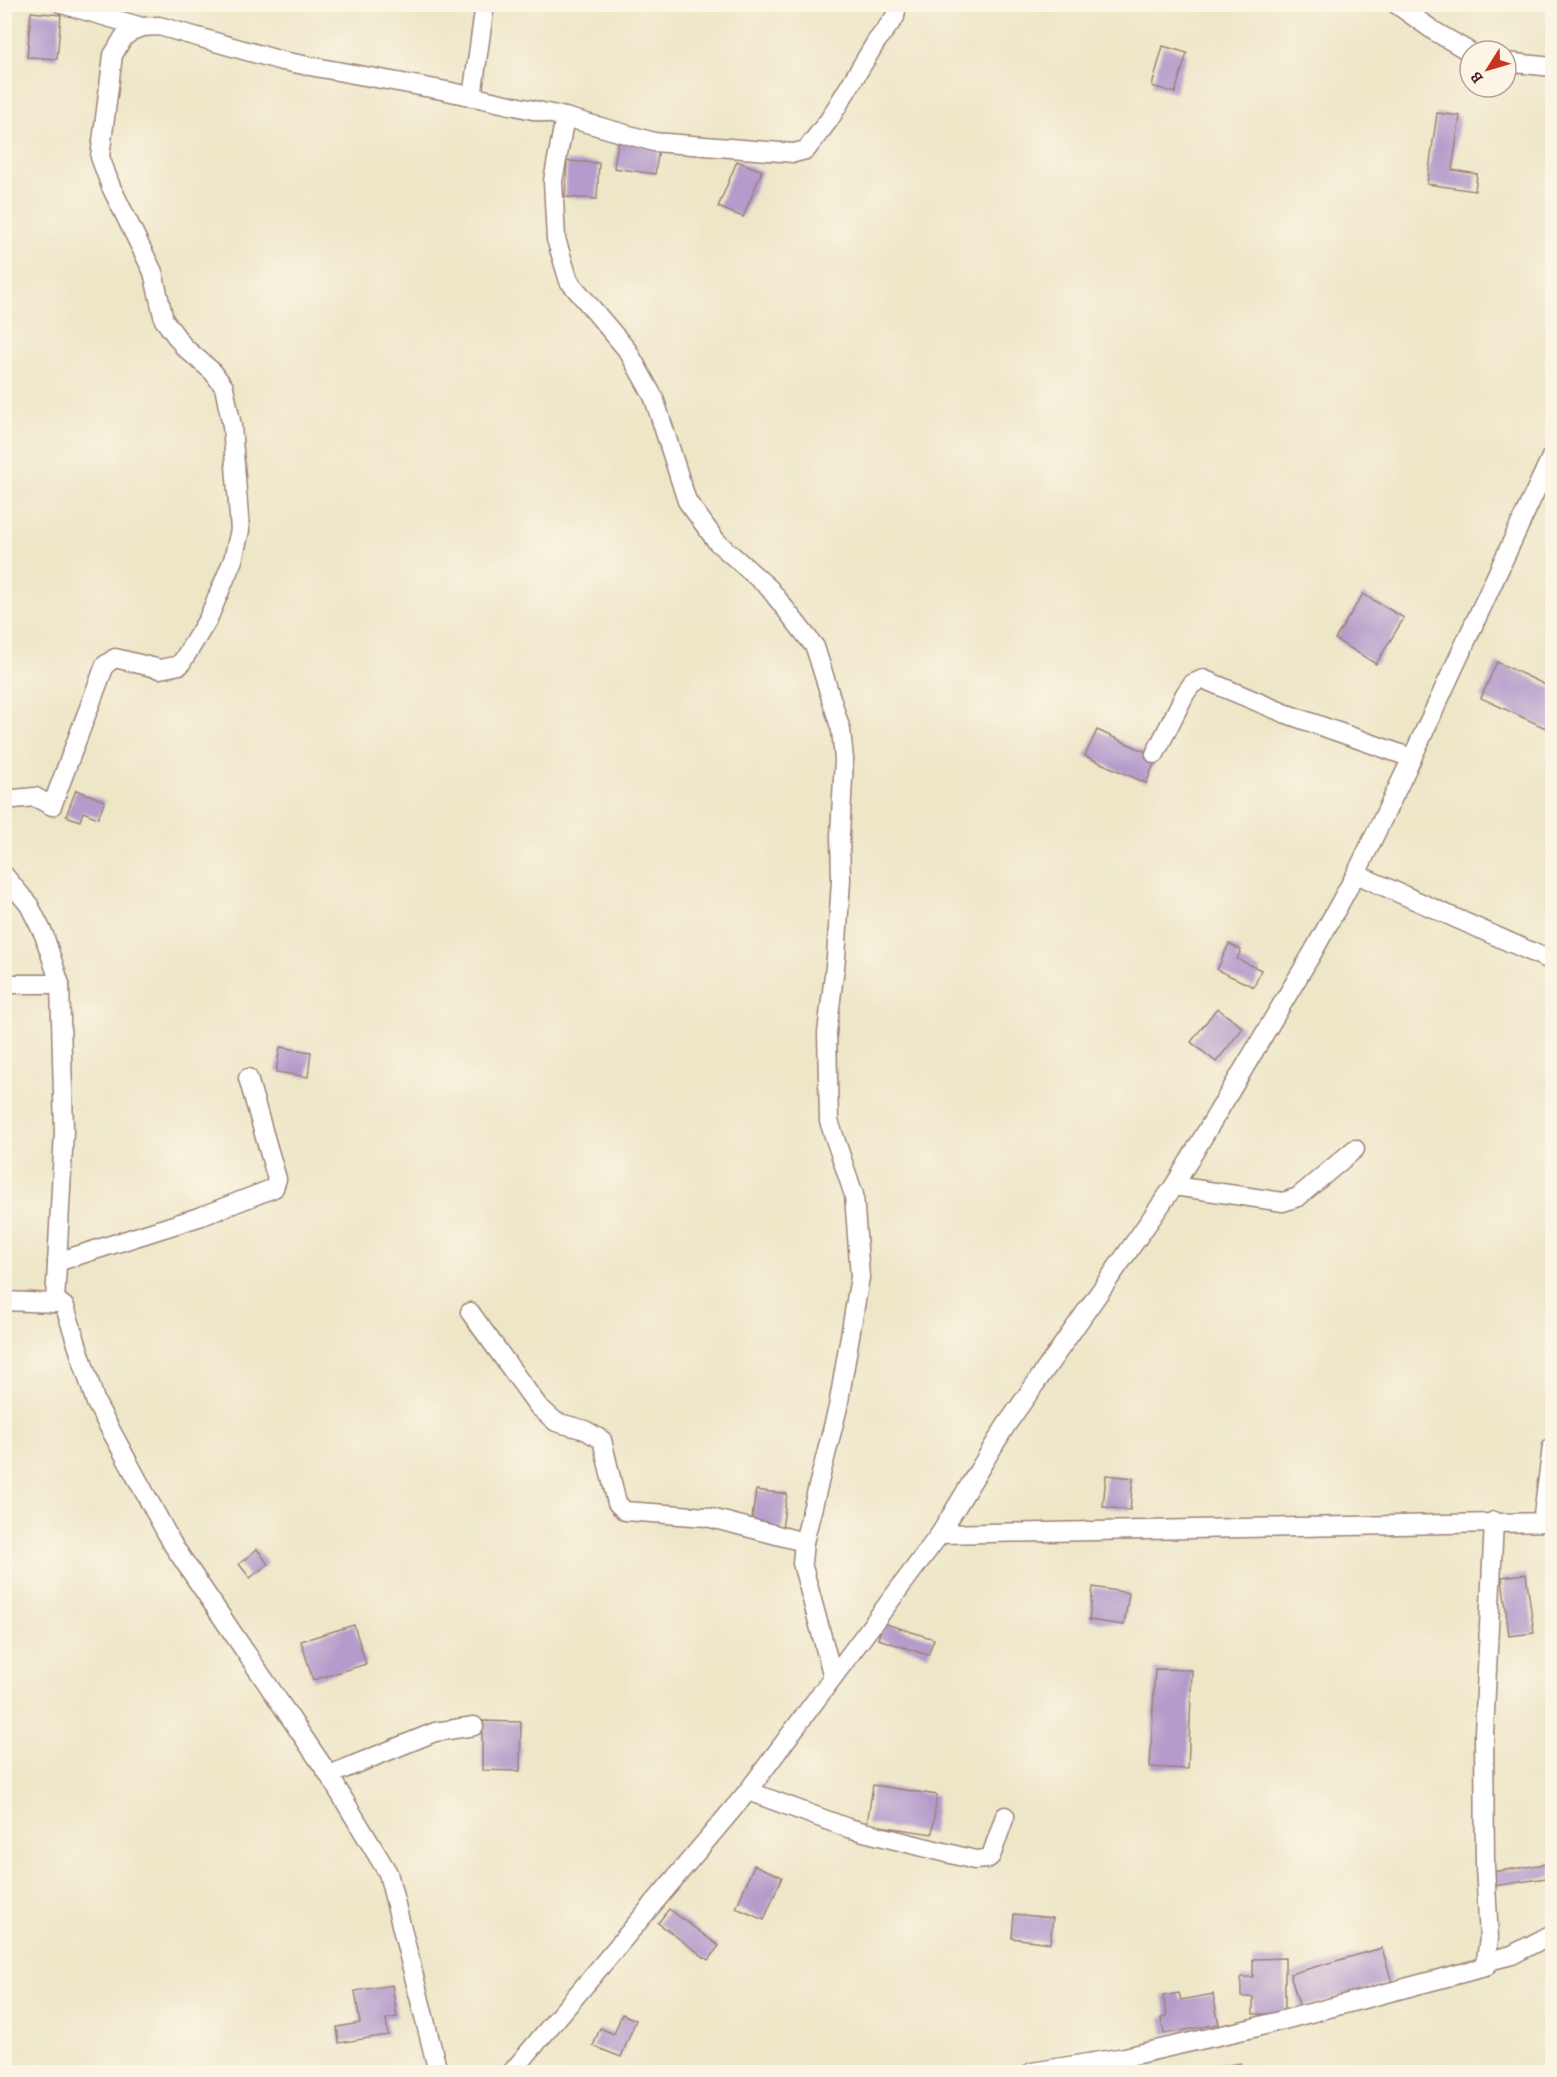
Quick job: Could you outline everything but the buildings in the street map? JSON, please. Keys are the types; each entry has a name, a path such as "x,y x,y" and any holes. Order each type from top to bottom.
{"street":[{"path":"62,4 142,27 159,26 282,61 566,117 654,142 794,153 807,150 829,120 876,42 895,17 897,4"},
{"path":"472,98 485,4"},
{"path":"1396,4 1458,45"},
{"path":"4,800 35,798 52,806 105,665 115,658 159,669 180,665 208,620 233,560 240,530 232,426 224,387 213,372 184,347 164,320 153,272 111,187 100,157 113,56 123,38 142,27"},
{"path":"1518,63 1552,67"},
{"path":"566,117 553,181 556,239 569,281 628,351 654,398 687,501 717,542 770,588 815,647 841,730 844,759 840,880 836,958 826,1033 829,1121 854,1195 861,1277 838,1407 804,1542 802,1563 833,1677"},
{"path":"512,2073 748,1791 940,1534 1005,1427 1174,1186 1313,952 1356,874 1552,455"},
{"path":"1155,754 1185,694 1192,684 1203,679 1284,713 1412,758"},
{"path":"1356,874 1552,961"},
{"path":"4,875 29,905 44,935 60,984 64,1131 55,1303"},
{"path":"4,984 60,984"},
{"path":"57,1262 202,1216 274,1188 277,1179 248,1078"},
{"path":"1174,1186 1282,1203 1298,1197 1355,1149"},
{"path":"4,1301 60,1303 65,1307 96,1403 173,1545 329,1775 388,1873 438,2073"},
{"path":"470,1312 538,1406 556,1422 585,1430 602,1440 617,1503 625,1510 707,1517 804,1542"},
{"path":"940,1534 1494,1521 1547,1522 1552,1447"},
{"path":"1485,1967 1488,1938 1484,1733 1494,1521"},
{"path":"329,1775 435,1732 474,1726"},
{"path":"748,1791 848,1828 975,1860 987,1859 991,1856 1005,1816"},
{"path":"1032,2073 1125,2057 1241,2030 1485,1967 1492,1960 1512,1955 1552,1934"}]}
